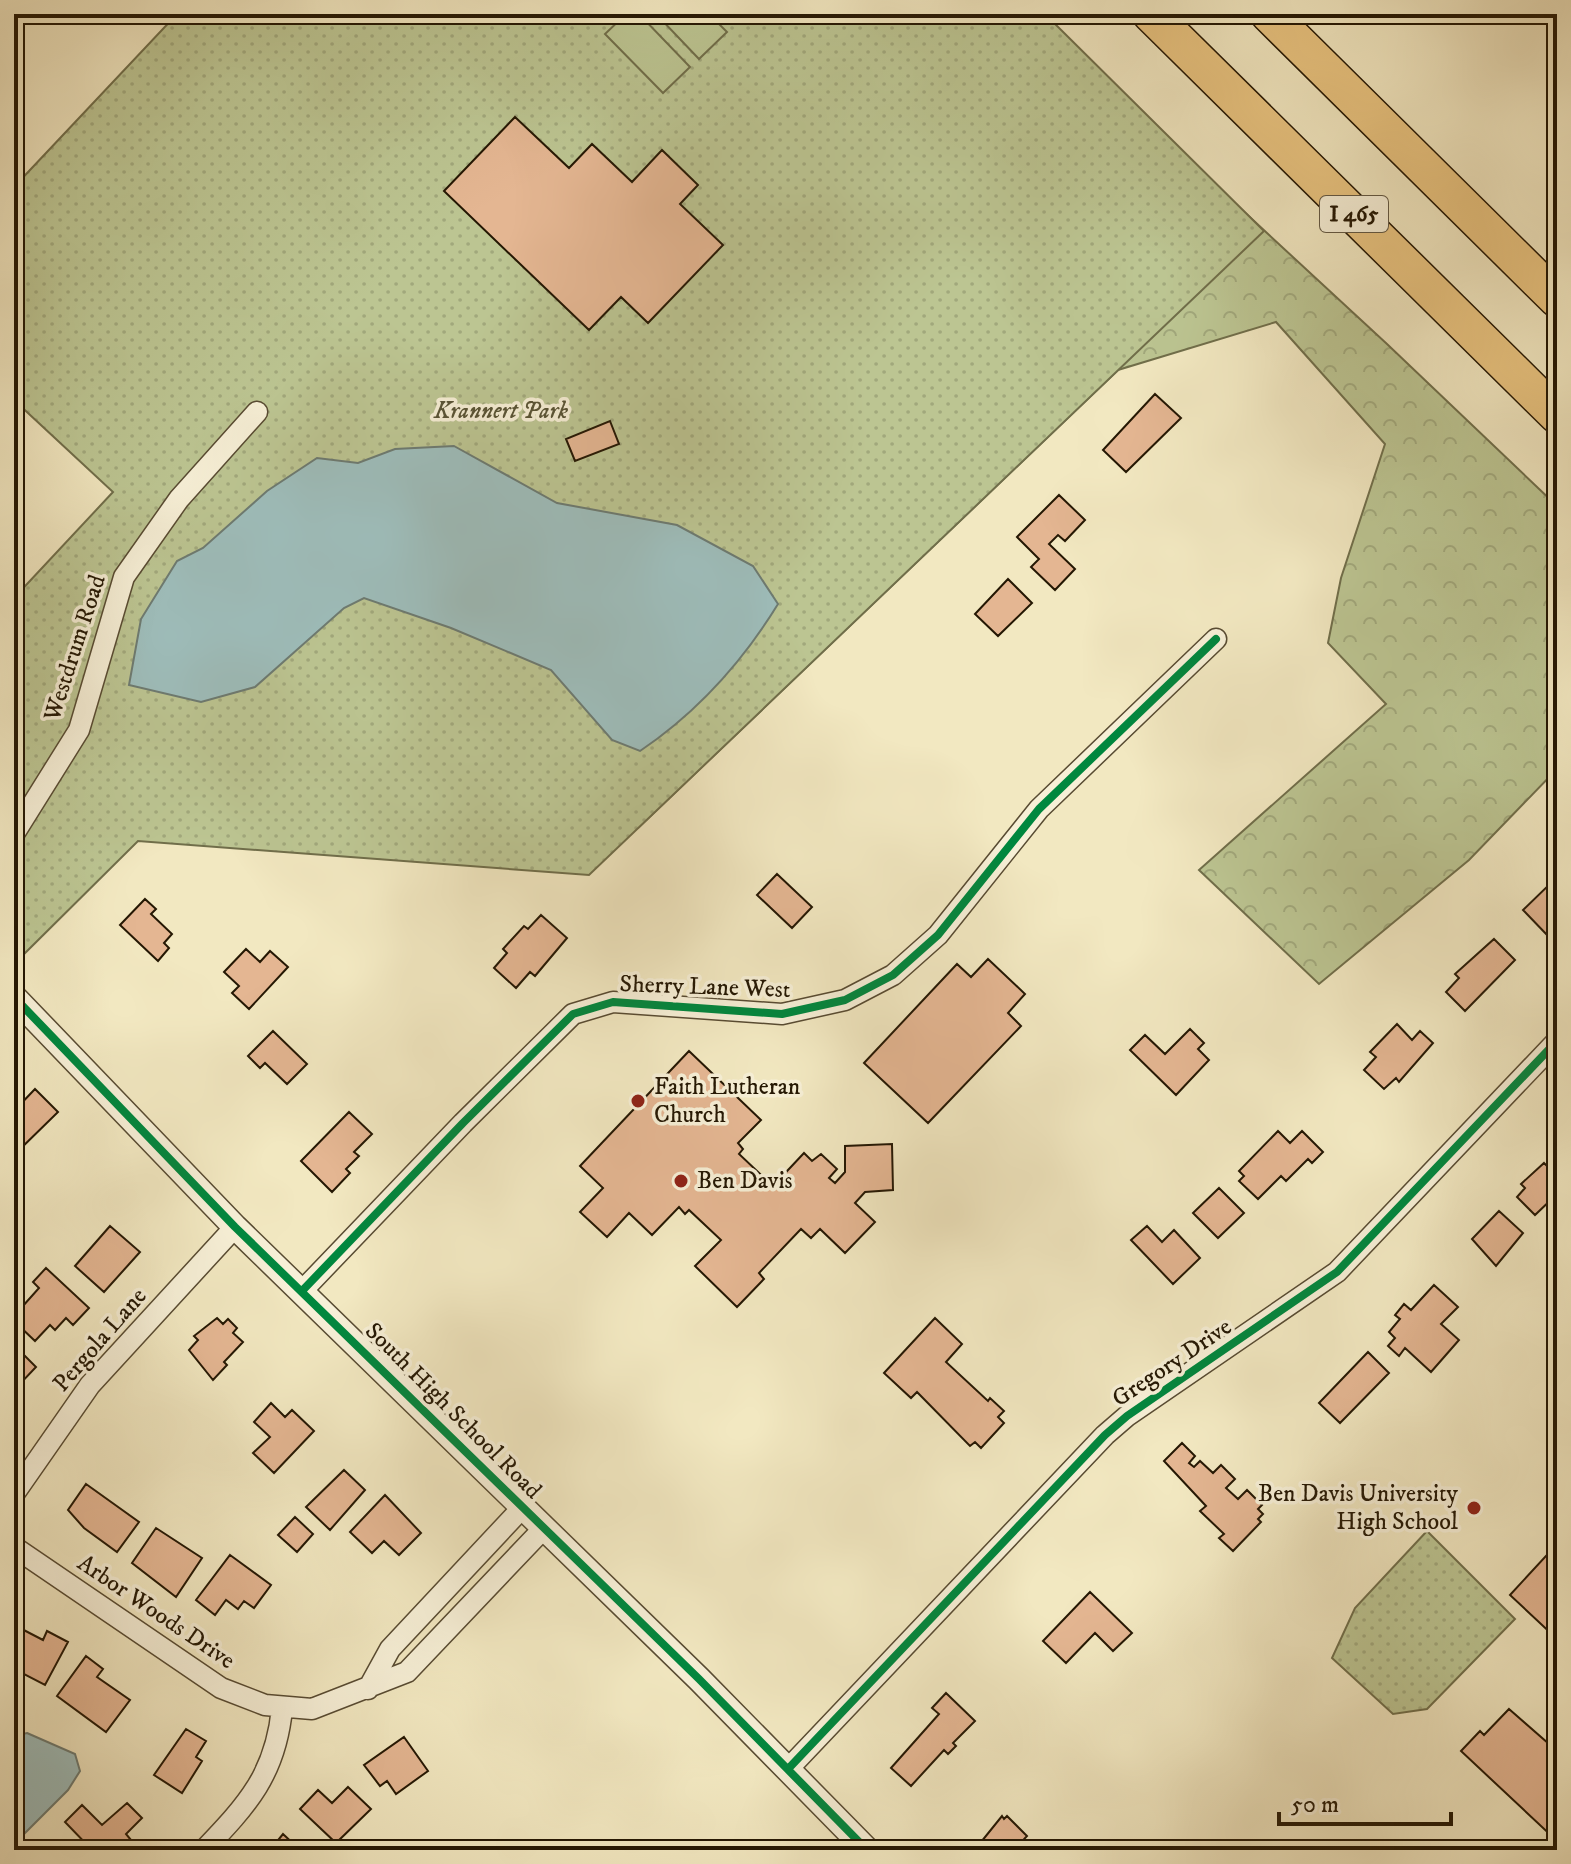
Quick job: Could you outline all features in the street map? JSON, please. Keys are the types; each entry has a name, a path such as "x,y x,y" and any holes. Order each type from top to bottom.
{"highway":[{"name":"I 465","path":"1151,14 1557,415"},
{"path":"1269,14 1557,299"},
{"path":"1498,241 1557,281"}],"street":[{"name":"Westdrum Road","path":"14,834 79,730 124,577 179,499 257,412"},
{"name":"Sherry Lane West","path":"302,1291 463,1123 573,1014 613,1002 782,1014 845,1000 893,975 938,935 1039,809 1216,639"},
{"name":"South High School Road","path":"14,997 235,1227 789,1768 867,1850"},
{"name":"Gregory Drive","path":"789,1768 1105,1435 1127,1416 1337,1272 1557,1041"},
{"name":"Pergola Lane","path":"14,1494 90,1385 235,1227"},
{"path":"368,1689 390,1649 522,1508"},
{"name":"Arbor Woods Drive","path":"14,1547 217,1686 247,1700 282,1708 312,1709 407,1672 543,1529"},
{"path":"204,1850 256,1792 275,1751 282,1708"}],"green space":[{"name":"Krannert Park","path":"177,14 1045,14 1264,231 589,875 138,841 16,962 14,598 113,492 14,400 14,187"},
{"path":"626,14 639,14 690,67 663,93 605,34"},
{"path":"656,14 709,14 727,32 699,59"},
{"path":"1030,14 1387,344 1557,506 1557,769 1469,860 1319,984 1199,870 1386,704 1328,643 1341,578 1385,444 1276,322 1118,370 638,828"},
{"path":"1427,1531 1515,1619 1427,1709 1393,1714 1332,1658 1355,1608"}],"water":[{"path":"454,446 557,503 677,525 753,566 778,604 750,646 717,685 680,720 640,751 612,740 551,670 451,628 364,598 344,608 255,687 201,702 129,685 141,619 177,561 203,548 267,491 317,458 358,463 395,449"},
{"path":"27,1733 75,1754 80,1771 68,1790 14,1844 14,1736"}],"building":[{"path":"515,117 569,168 592,144 632,182 662,150 698,185 680,204 723,245 648,323 621,297 589,330 444,191"},
{"path":"1155,394 1181,418 1126,472 1103,450"},
{"path":"610,421 619,444 575,461 566,439"},
{"path":"1059,495 1085,520 1065,541 1058,535 1049,544 1075,569 1055,590 1031,567 1039,559 1017,537"},
{"path":"1008,579 1032,603 998,636 975,614"},
{"path":"777,874 812,907 792,928 757,895"},
{"path":"1557,877 1557,929 1549,937 1523,910"},
{"path":"145,899 156,909 151,914 172,934 164,943 169,948 158,961 120,925"},
{"path":"541,915 567,938 535,976 530,972 516,988 494,968 507,953 503,949 524,926 528,929"},
{"path":"1494,939 1515,960 1465,1011 1446,992 1459,978 1455,974"},
{"path":"246,949 260,962 270,951 288,967 249,1009 232,993 239,986 224,972"},
{"path":"988,959 1025,994 1008,1013 1021,1026 928,1123 864,1063 957,964 971,977"},
{"path":"1397,1024 1412,1040 1420,1031 1433,1043 1399,1082 1396,1078 1384,1089 1364,1070 1376,1057 1370,1052"},
{"path":"1190,1029 1204,1043 1198,1049 1209,1060 1176,1095 1130,1050 1145,1035 1165,1054"},
{"path":"273,1031 307,1064 287,1084 265,1063 260,1068 248,1056"},
{"name":"Ben Davis","path":"689,1051 761,1120 738,1143 743,1149 739,1154 773,1186 804,1153 812,1161 821,1154 837,1169 829,1178 835,1183 845,1172 845,1146 892,1144 893,1190 865,1192 855,1203 875,1222 845,1253 820,1229 811,1238 801,1229 759,1273 764,1279 737,1307 695,1266 721,1240 689,1210 685,1214 679,1207 652,1235 629,1213 607,1237 580,1212 603,1188 580,1166"},
{"path":"35,1089 58,1112 14,1155 14,1111"},
{"path":"349,1112 372,1134 354,1152 359,1156 346,1169 350,1173 332,1192 301,1161"},
{"path":"1278,1131 1290,1143 1302,1131 1323,1152 1312,1163 1308,1159 1286,1181 1281,1176 1258,1199 1239,1181 1244,1176 1239,1171"},
{"path":"1544,1163 1557,1176 1557,1194 1535,1215 1517,1197 1525,1188 1521,1184"},
{"path":"1219,1188 1244,1213 1218,1238 1193,1213"},
{"path":"1499,1211 1523,1233 1496,1266 1472,1239"},
{"path":"110,1226 140,1252 104,1292 75,1266"},
{"path":"1147,1226 1162,1242 1174,1230 1200,1258 1173,1284 1131,1240"},
{"path":"46,1268 89,1308 73,1325 66,1318 55,1330 50,1325 35,1341 14,1321 14,1316 39,1288 33,1282"},
{"path":"1434,1285 1458,1307 1441,1324 1459,1340 1431,1372 1405,1348 1399,1356 1388,1346 1395,1338 1389,1332 1400,1319 1395,1315 1404,1304 1411,1310"},
{"path":"217,1318 223,1324 228,1319 237,1328 233,1333 243,1342 224,1362 227,1365 213,1380 189,1350 198,1340 194,1336"},
{"path":"935,1318 962,1344 946,1362 988,1401 990,1398 1004,1411 998,1417 1004,1423 981,1448 975,1442 970,1446 917,1392 911,1398 884,1373"},
{"path":"14,1345 36,1367 19,1385 14,1381"},
{"path":"1368,1352 1389,1373 1340,1423 1319,1403"},
{"path":"271,1403 285,1417 292,1410 314,1431 274,1473 253,1453 270,1437 254,1422"},
{"path":"1182,1443 1195,1456 1189,1463 1194,1467 1200,1461 1213,1473 1221,1465 1235,1479 1226,1488 1238,1499 1247,1490 1262,1505 1258,1509 1263,1514 1258,1519 1261,1522 1233,1551 1219,1538 1224,1534 1200,1511 1206,1506 1164,1461"},
{"path":"344,1470 365,1490 330,1530 306,1507"},
{"path":"86,1484 139,1522 117,1552 84,1528 68,1510"},
{"path":"385,1495 421,1533 399,1555 384,1541 372,1553 350,1532"},
{"path":"295,1517 313,1534 297,1552 278,1535"},
{"path":"156,1528 202,1558 176,1597 132,1563"},
{"path":"1557,1544 1557,1639 1510,1595"},
{"path":"230,1555 271,1585 254,1608 244,1601 238,1609 226,1600 215,1615 196,1600"},
{"path":"1090,1592 1132,1633 1113,1651 1095,1633 1066,1663 1043,1641"},
{"path":"14,1619 19,1621 16,1626 43,1640 47,1631 68,1642 45,1685 14,1669"},
{"path":"86,1656 103,1669 97,1677 130,1700 106,1732 57,1696"},
{"path":"946,1693 975,1721 953,1743 956,1746 948,1754 944,1750 911,1786 891,1768 939,1714 932,1708"},
{"path":"1509,1709 1557,1751 1557,1841 1461,1751 1480,1731 1484,1735"},
{"path":"186,1729 206,1741 196,1757 202,1761 182,1793 154,1775"},
{"path":"404,1737 428,1771 396,1794 387,1781 380,1786 364,1765"},
{"path":"348,1787 371,1809 336,1843 300,1809 318,1790 332,1803"},
{"path":"127,1803 142,1818 126,1834 131,1840 121,1850 92,1850 65,1822 82,1805 102,1825"},
{"path":"1002,1816 1004,1819 1007,1816 1027,1836 1014,1850 980,1850 977,1847"},
{"path":"283,1834 300,1850 270,1850"},
{"path":"647,1842 655,1850 639,1850"}],"cycle path":[{"path":"302,1291 463,1123 573,1014 613,1002 782,1014 845,1000 893,975 938,935 1039,809 1216,639"},
{"path":"14,997 235,1227 699,1679 867,1850"},
{"path":"789,1768 1105,1435 1127,1416 1337,1272 1557,1041"}],"place":[{"name":"Faith Lutheran Church","path":"638,1101"},
{"name":"Ben Davis","path":"681,1181"},
{"name":"Ben Davis University High School","path":"1474,1508"}]}
